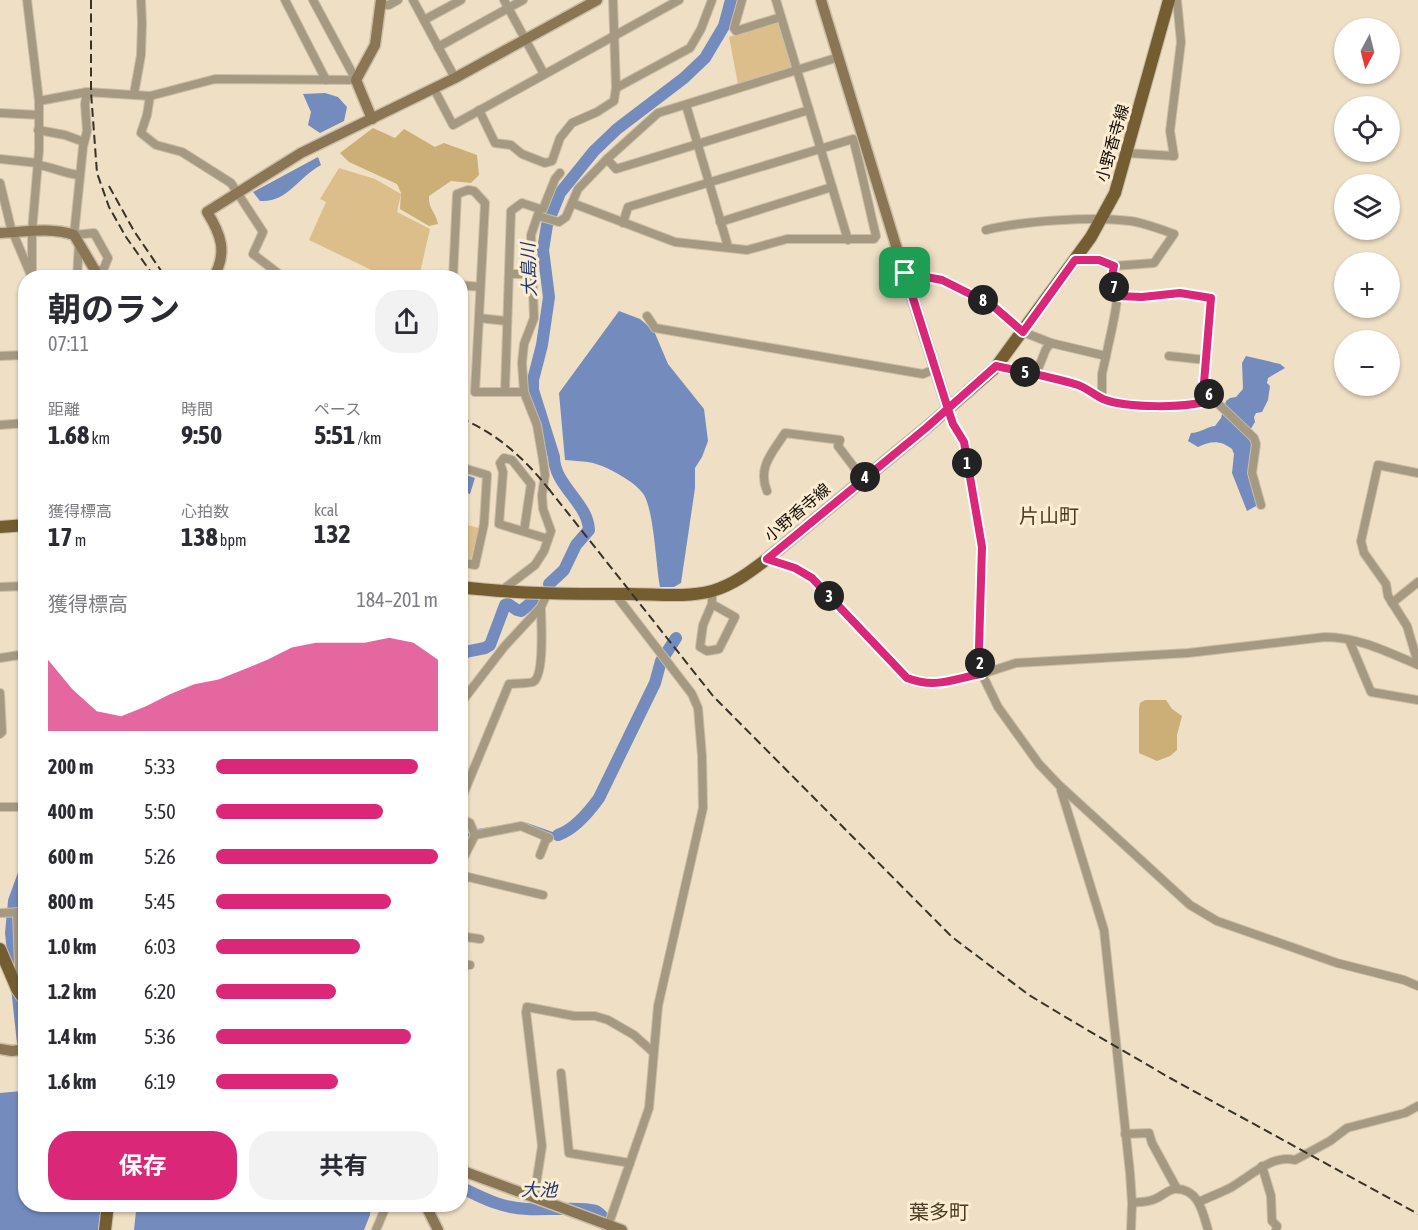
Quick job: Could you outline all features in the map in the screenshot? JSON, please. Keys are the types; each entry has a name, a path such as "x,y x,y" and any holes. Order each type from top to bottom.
{"main road":[{"name":"小野香寺線","path":"468,588 547,594 688,594 712,591 740,579 767,559 948,409 996,366 1023,332 1102,220 1115,193 1169,0"},
{"path":"0,527 18,526"},
{"path":"0,949 18,987"},
{"path":"105,1230 107,1212"}],"street":[{"path":"27,0 39,101 32,270"},
{"path":"134,94 141,55 141,0"},
{"path":"285,0 326,80"},
{"path":"313,0 356,80 372,119"},
{"path":"356,80 375,45 381,3 388,5 398,0"},
{"path":"413,0 455,78"},
{"path":"424,20 461,0"},
{"path":"504,0 544,74"},
{"path":"438,47 524,0"},
{"path":"217,270 221,262 222,243 219,231 207,212 301,153 434,89 597,0"},
{"path":"478,110 495,143 511,145 522,154 544,163 552,161 560,138 572,123 597,112 614,101 616,87 613,0"},
{"path":"434,89 453,125 679,0"},
{"path":"616,87 690,48 701,29 712,0"},
{"path":"742,0 734,28 736,32 781,17"},
{"path":"776,0 848,240"},
{"path":"821,0 935,369 953,424 964,442 982,547 979,648 981,674 998,707 1039,764 1059,785 1190,906 1217,921 1337,963 1404,980 1418,986"},
{"path":"1127,153 1174,156 1170,131 1181,42 1177,0"},
{"path":"505,392 512,211 522,203 559,222 566,218 578,189 658,113 839,57"},
{"path":"39,101 87,92 150,96 215,79 356,80"},
{"path":"76,270 80,175 87,131 85,104 87,92"},
{"path":"150,96 141,133 156,145 182,152 231,183 263,232 253,254 274,270"},
{"path":"686,105 727,243 726,248"},
{"path":"607,159 616,169 809,110"},
{"path":"0,113 39,115"},
{"path":"38,130 65,135 84,142"},
{"path":"572,203 623,223 675,242 726,248 755,249 787,239 848,240 874,239 876,236 853,139 628,207 623,223"},
{"path":"0,159 38,164 68,174 80,175"},
{"path":"500,592 535,565 544,551 551,531 543,502 545,475 537,425 524,392 522,363 524,344 534,318 531,235 539,212 543,209 555,179 560,173"},
{"path":"0,183 13,232 29,270"},
{"path":"720,222 832,187"},
{"path":"453,270 457,194 468,190 474,191 485,203 475,392 524,392"},
{"path":"986,230 1008,225 1102,220 1130,221 1174,234 1154,264 1114,266 1099,260 1075,260"},
{"path":"0,233 67,232 77,238 93,270"},
{"path":"77,238 94,233 108,258 102,270"},
{"path":"1102,399 1102,375 1117,296 1113,285 1114,266"},
{"path":"905,273 942,280 992,305 1023,332 1051,343 1106,356"},
{"path":"510,274 532,274"},
{"path":"468,286 480,287"},
{"path":"1117,296 1142,297 1180,293 1211,298 1204,383 1207,393 1250,433 1256,444 1251,473 1261,505"},
{"path":"647,316 655,328 923,374 935,369"},
{"path":"478,318 506,321"},
{"path":"1036,374 1046,349 1051,343"},
{"path":"0,356 18,355"},
{"path":"1169,356 1206,360"},
{"path":"996,366 1080,386 1102,399 1171,406 1216,401"},
{"path":"0,425 18,424"},
{"path":"766,491 762,479 768,458 785,433 840,440 838,446 863,479"},
{"path":"524,531 531,484 512,460 504,458 500,463 503,472 499,524 548,539"},
{"path":"1418,472 1378,465 1361,541 1364,553 1386,584 1389,597 1407,626 1418,664"},
{"path":"468,469 487,475 484,524 475,565 468,564"},
{"path":"767,559 795,568 812,578 907,678 921,683 934,684 981,674 1016,663 1188,653 1325,637 1349,640 1378,648 1418,664"},
{"path":"1392,603 1418,582"},
{"path":"0,587 18,586"},
{"path":"712,591 712,604 703,625 700,646 707,651 719,649 735,617 712,604"},
{"path":"468,694 504,648 541,607 547,594"},
{"path":"607,1228 649,1108 658,1006 703,808 698,708 692,694 669,661 615,594"},
{"path":"468,783 509,684 532,682 538,676 541,654 541,607"},
{"path":"1349,640 1371,692 1418,700"},
{"path":"0,658 18,655"},
{"path":"0,693 2,732 0,734"},
{"path":"1059,785 1104,930 1132,1203 1131,1230"},
{"path":"0,807 18,807"},
{"path":"468,822 474,833 468,847"},
{"path":"474,833 521,826 548,837 540,855"},
{"path":"468,877 543,896"},
{"path":"0,913 18,912"},
{"path":"18,928 16,938 18,954"},
{"path":"468,937 480,939"},
{"path":"534,1198 542,1146 527,1007 574,1016 595,1016 608,1020 634,1035 653,1052"},
{"path":"0,1049 18,1050"},
{"path":"561,1073 569,1153 630,1163"},
{"path":"1199,1202 1230,1188 1262,1166 1287,1158 1296,1160 1330,1141 1347,1128 1405,1113 1418,1106"},
{"path":"1125,1134 1149,1132 1152,1143 1177,1189"},
{"path":"1262,1166 1271,1196 1272,1221 1277,1226 1276,1230"},
{"path":"468,1173 607,1228 622,1230"},
{"path":"1132,1203 1155,1200 1167,1191 1177,1189 1195,1196 1208,1230"},
{"path":"376,1230 384,1212"},
{"path":"429,1212 438,1230"}],"shaded area":[{"path":"775,22 780,24 792,64 789,69 738,84 729,37"},
{"path":"373,128 395,138 404,129 435,147 444,143 477,155 479,175 471,183 451,181 429,196 438,224 429,226 400,209 401,193 397,184 349,162 340,153"},
{"path":"339,168 375,179 401,194 397,212 430,229 421,270 371,270 309,240 326,202 320,199"},
{"path":"468,525 479,528 471,559 468,558"},
{"path":"1145,700 1166,700 1172,709 1182,716 1177,735 1177,750 1170,756 1157,761 1139,753 1139,709 1140,703"}],"water":[{"path":"325,93 338,97 347,107 344,121 320,133 308,125 311,112 303,94"},
{"path":"318,157 321,165 278,198 260,201 253,192"},
{"path":"619,311 640,319 654,331 668,364 704,409 708,441 695,468 695,488 681,583 674,587 660,587 650,513 640,490 614,471 599,465 565,460 559,393"},
{"path":"1246,356 1280,364 1285,368 1268,378 1267,383 1270,386 1268,400 1262,412 1256,413 1255,422 1247,435 1253,442 1249,476 1258,505 1247,511 1232,473 1234,454 1232,449 1215,442 1198,447 1188,441 1191,433 1215,426 1221,418 1226,401 1236,397 1243,389 1242,363"},
{"path":"468,476 475,478 470,494 468,493"},
{"path":"18,1091 18,1212 100,1212 98,1230 0,1230 0,1093"},
{"path":"136,1212 370,1212 364,1230 134,1230"}],"waterway":[{"name":"大島川","path":"549,584 564,570 576,545 589,530 583,511 555,467 533,390 549,297 543,250 547,225 560,193 594,151 617,129 684,78 705,58 724,26 731,0"},
{"name":"大島川","path":"468,651 490,645 505,605 508,604 521,611 538,597"},
{"path":"558,835 576,824 599,798 655,683 661,661 676,638"},
{"path":"477,830 524,823 558,835"},
{"path":"468,835 472,832"},
{"name":"大島川","path":"18,890 14,901 11,933 18,997"},
{"name":"大池","path":"468,1191 509,1207 596,1211 603,1217 608,1230"}],"railway":[{"path":"91,0 91,92 97,173 109,207 126,237 149,270"},
{"path":"109,186 134,231 161,270"},
{"path":"468,422 500,440 533,470 552,493"},
{"path":"548,488 713,696 952,937 1029,995 1072,1021 1170,1078 1418,1214"}],"district":[{"name":"片山町","path":"1049,516"},
{"name":"葉多町","path":"939,1212"}],"route":[{"path":"905,273 942,280 992,305 1023,332 1075,260 1099,260 1114,266 1113,285 1117,296 1142,297 1180,293 1211,298 1204,383 1207,393 1213,399 1204,403 1171,406 1102,399 1080,386 996,366 948,409 926,428 767,559 795,568 812,578 907,678 921,683 934,684 981,674 979,648 982,547 964,442 953,424 948,409 905,273"}]}
